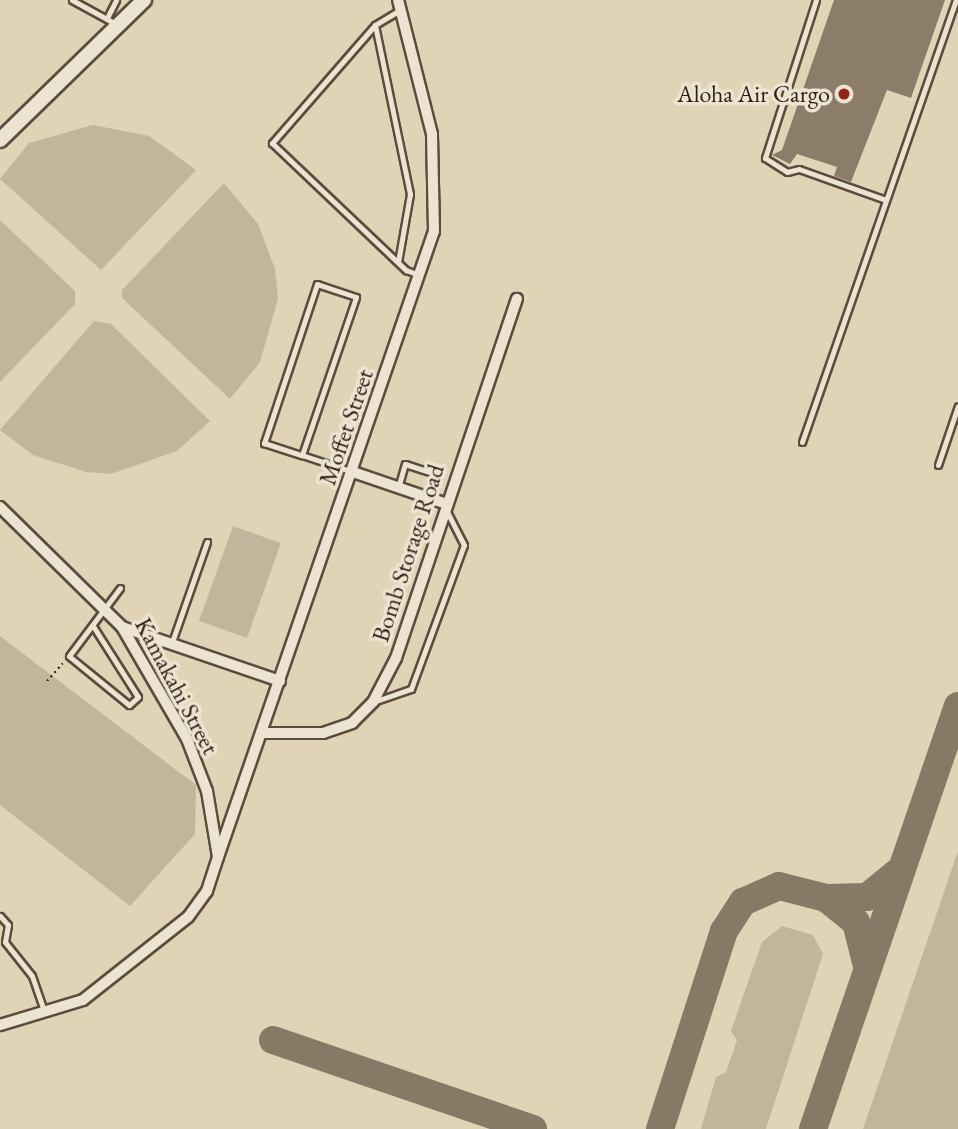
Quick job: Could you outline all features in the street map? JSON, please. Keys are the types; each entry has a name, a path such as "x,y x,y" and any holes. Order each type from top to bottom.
{"street":[{"path":"0,140 136,0"},
{"path":"116,19 144,0"},
{"name":"Moffet Street","path":"218,858 434,231 438,186 432,134 399,5"},
{"name":"Bomb Storage Road","path":"262,733 323,733 352,723 373,702 396,658 444,503 517,299"},
{"path":"353,472 444,503"},
{"name":"Kamakahi Street","path":"0,507 107,606 122,627 187,739 207,791 218,858 207,891 188,917 83,1000 44,1014"},
{"path":"122,627 280,681"},
{"path":"0,1025 44,1014"}],"lane":[{"path":"72,0 116,19 116,0"},
{"path":"816,0 765,158 787,172 799,169 886,200"},
{"path":"802,442 956,0"},
{"path":"399,5 375,24 272,143 398,262 419,275"},
{"path":"375,24 409,182 398,262"},
{"path":"302,456 356,297 317,284 264,443 302,456 353,472"},
{"path":"938,465 958,406"},
{"path":"398,488 405,464 435,474"},
{"path":"373,702 411,689 464,545 444,503"},
{"path":"172,642 207,542"},
{"path":"93,626 138,697 129,705 69,656 120,588"},
{"path":"0,916 8,925 3,942 32,976 44,1014"}],"path":[{"path":"47,681 69,656"}],"shaded area":[{"path":"93,125 149,136 196,170 101,270 0,179 29,143"},
{"path":"224,183 258,224 275,269 278,299 260,362 230,399 122,298 122,290"},
{"path":"0,220 75,291 75,304 0,382"},
{"path":"94,321 111,324 210,421 177,451 111,474 86,472 33,455 0,430"},
{"path":"233,526 281,543 247,638 199,621"},
{"path":"0,636 196,785 195,834 130,906 0,805"},
{"path":"958,851 958,1129 863,1129"},
{"path":"782,926 813,935 823,954 766,1129 701,1129 716,1077 726,1072 737,1040 731,1031 762,942"}],"building":[{"name":"Aloha Air Cargo","path":"834,0 945,0 911,98 887,90 851,182 834,176 837,167 797,154 790,164 772,155 782,150"}],"taxiway":[{"path":"813,1129 958,706"},
{"path":"826,898 867,897 899,871"},
{"path":"660,1129 724,931 743,902 779,886 826,898 856,922 867,966"},
{"path":"273,1040 533,1129"}],"place":[{"name":"Aloha Air Cargo","path":"844,94"}]}
